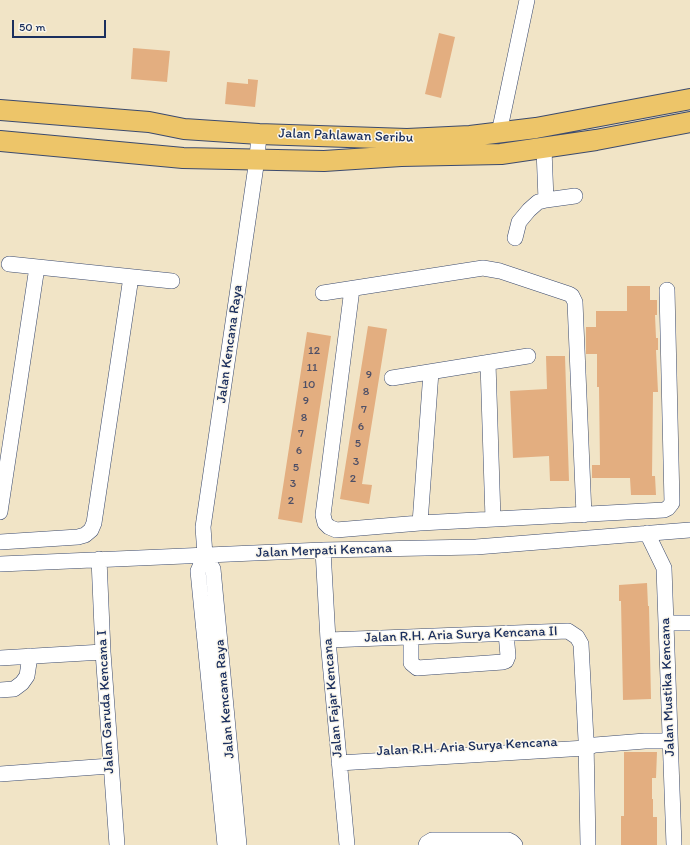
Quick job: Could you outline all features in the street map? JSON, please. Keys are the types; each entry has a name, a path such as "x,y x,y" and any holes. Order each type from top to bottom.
{"main road":[{"name":"Jalan Pahlawan Seribu","path":"0,110 149,122 184,129 259,134 407,139 470,136 550,126 690,99"},
{"path":"670,103 665,114 666,120 681,124"},
{"name":"Jalan Pahlawan Seribu","path":"0,140 183,158 324,161 401,156 491,155 596,140 681,124"}],"street":[{"path":"499,132 527,0"},
{"name":"Jalan Kencana Raya","path":"239,845 213,569 205,555 203,534 204,518 257,159 259,134"},
{"path":"544,148 546,200"},
{"path":"515,238 519,222 538,202 575,196"},
{"path":"9,264 172,281"},
{"path":"0,512 5,440 37,267"},
{"path":"323,293 483,268 500,271 572,296 575,302 584,515"},
{"path":"0,542 78,537 85,535 91,530 94,523 131,277"},
{"path":"352,289 323,516 325,523 329,527 336,530 420,523 664,510 670,506 672,503 667,290"},
{"path":"392,378 528,356"},
{"path":"488,363 493,519"},
{"path":"420,523 431,372"},
{"path":"458,522 458,538"},
{"name":"Jalan Merpati Kencana","path":"0,564 323,550 476,547 690,530"},
{"name":"Jalan Mustika Kencana","path":"647,533 664,568 674,845"},
{"path":"439,548 444,541 458,538 471,539 476,547"},
{"name":"Jalan Fajar Kencana","path":"323,550 328,640 347,845"},
{"name":"Jalan Kencana Raya","path":"205,555 198,571 225,845"},
{"name":"Jalan Garuda Kencana I","path":"99,559 110,766 117,845"},
{"path":"666,623 690,623"},
{"name":"Jalan R.H. Aria Surya Kencana II","path":"328,640 568,631 577,636 581,644 589,744 588,845"},
{"path":"411,637 412,662 417,668 506,661 508,658 506,633"},
{"path":"0,658 103,652"},
{"path":"0,690 14,689 22,683 27,676 30,656"},
{"name":"Jalan R.H. Aria Surya Kencana","path":"339,759 589,744 670,741"},
{"path":"0,774 110,766"},
{"path":"426,845 432,840 508,840 515,845"}],"building":[{"path":"439,33 455,37 441,98 425,94"},
{"path":"133,48 170,51 167,82 131,79"},
{"path":"248,79 258,80 255,107 225,104 227,82 248,84"},
{"path":"627,286 650,286 650,300 657,300 657,315 655,315 656,338 658,338 658,350 656,350 658,392 653,392 652,476 655,476 656,495 631,495 630,478 592,478 592,465 600,465 599,387 597,387 597,354 586,354 586,327 596,327 596,311 627,311"},
{"path":"368,326 387,329 362,484 372,485 369,504 340,499"},
{"path":"307,332 331,336 302,523 278,519"},
{"path":"546,356 565,356 569,481 550,481 549,456 513,458 510,391 547,389"},
{"path":"647,583 649,606 651,699 623,700 621,601 619,601 619,585"},
{"path":"624,752 657,752 656,778 652,778 652,799 653,817 657,817 657,845 621,845 621,816 624,816"}]}
